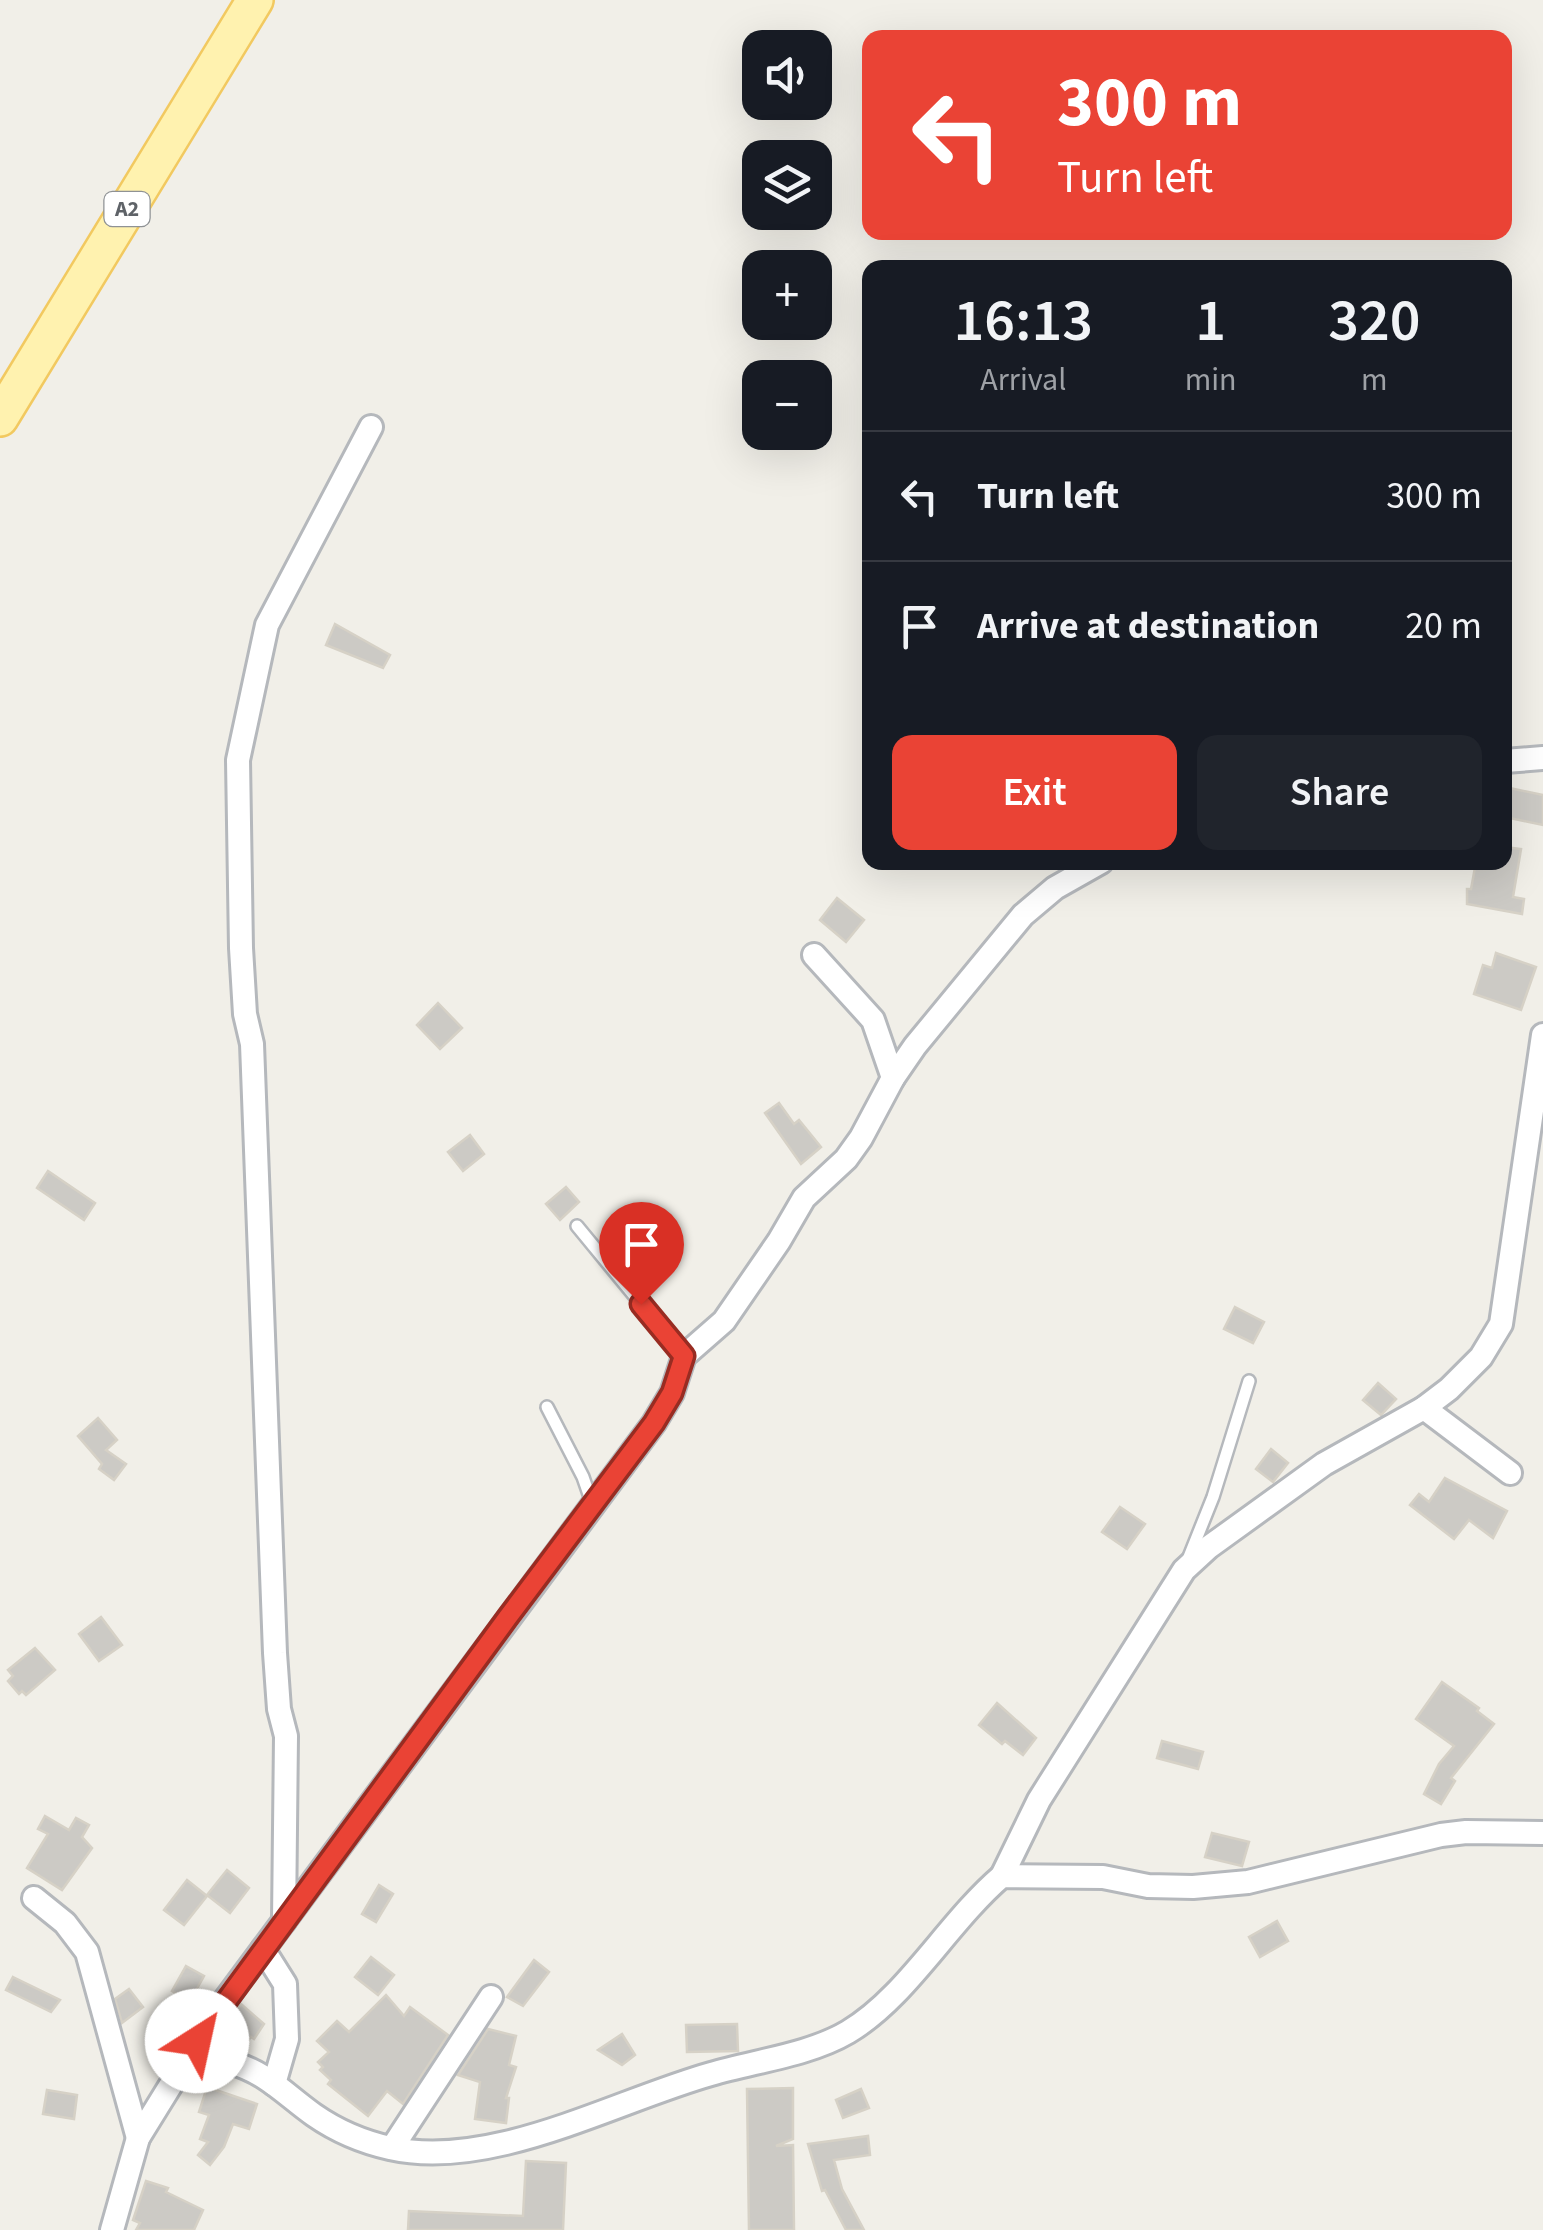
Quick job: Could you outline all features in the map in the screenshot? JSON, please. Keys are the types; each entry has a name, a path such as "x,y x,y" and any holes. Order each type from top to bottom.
{"main road":[{"name":"A2","path":"0,418 254,0"}],"street":[{"path":"284,1921 286,1736 279,1708 275,1653 252,1044 241,948 238,760 267,625 371,426"},
{"path":"1512,760 1543,758"},
{"path":"112,2230 138,2138 214,2014 654,1423 672,1393 684,1356 724,1321 804,1198 846,1159 861,1138 892,1078 1023,915 1055,888 1087,870"},
{"path":"814,954 873,1020 892,1078"},
{"path":"187,2061 227,2061 257,2072 332,2127 392,2148 446,2153 523,2138 707,2075 846,2033 890,1999 1002,1876 1039,1800 1184,1570 1324,1464 1424,1408 1482,1357 1502,1324 1543,1034"},
{"path":"1424,1408 1510,1472"},
{"path":"1002,1876 1103,1877 1148,1886 1193,1887 1248,1882 1441,1835 1543,1833"},
{"path":"34,1898 65,1923 87,1952 138,2138"},
{"path":"263,1949 285,1984 287,2039 274,2084"},
{"path":"392,2148 492,1997"}],"lane":[{"path":"577,1226 684,1356"},
{"path":"1184,1570 1213,1497 1249,1381"},
{"path":"547,1407 592,1503"}],"building":[{"path":"335,624 390,655 383,668 326,645"},
{"path":"1512,788 1543,795 1543,825 1512,818"},
{"path":"1512,848 1521,849 1513,897 1524,899 1522,914 1467,904 1467,889 1471,889 1475,870 1512,870"},
{"path":"837,898 864,920 846,942 820,920"},
{"path":"1496,953 1536,967 1521,1010 1474,994 1483,965 1492,968"},
{"path":"438,1003 462,1028 440,1049 417,1025"},
{"path":"779,1103 794,1124 799,1120 821,1147 801,1164 765,1113"},
{"path":"470,1135 484,1154 463,1171 448,1152"},
{"path":"48,1171 95,1203 84,1220 37,1188"},
{"path":"566,1187 579,1202 560,1220 546,1204"},
{"path":"1235,1307 1264,1322 1253,1343 1224,1329"},
{"path":"1378,1383 1396,1399 1381,1415 1363,1400"},
{"path":"98,1418 117,1440 106,1450 126,1464 114,1480 99,1469 102,1464 78,1436"},
{"path":"1271,1449 1288,1463 1273,1482 1256,1469"},
{"path":"1445,1478 1507,1511 1493,1538 1469,1520 1454,1539 1410,1505 1419,1494 1429,1502"},
{"path":"1120,1507 1145,1524 1127,1549 1102,1532"},
{"path":"101,1617 122,1645 99,1661 79,1634"},
{"path":"35,1648 55,1670 26,1695 22,1691 19,1694 8,1681 13,1676 8,1670"},
{"path":"1442,1682 1479,1708 1477,1711 1494,1724 1451,1778 1455,1781 1441,1804 1424,1794 1439,1764 1454,1746 1416,1719"},
{"path":"997,1703 1036,1738 1023,1755 979,1725"},
{"path":"1162,1741 1203,1752 1198,1769 1157,1758"},
{"path":"45,1816 69,1830 76,1818 89,1825 82,1837 92,1848 62,1890 27,1868 48,1834 38,1829"},
{"path":"1212,1833 1249,1842 1242,1866 1205,1857"},
{"path":"227,1870 249,1888 230,1913 207,1895"},
{"path":"187,1880 207,1896 184,1925 164,1910"},
{"path":"379,1885 393,1894 376,1922 362,1914"},
{"path":"1277,1921 1288,1941 1260,1957 1249,1937"},
{"path":"371,1957 394,1975 378,1995 355,1977"},
{"path":"534,1960 549,1972 523,2006 507,1997"},
{"path":"186,1966 204,1976 190,2001 172,1991"},
{"path":"13,1977 60,2000 51,2012 6,1990"},
{"path":"129,1989 143,2007 122,2023 115,1999"},
{"path":"386,1995 404,2016 410,2007 448,2035 403,2104 387,2091 368,2116 328,2084 331,2080 320,2070 323,2067 318,2062 329,2052 317,2041 337,2021 349,2032"},
{"path":"241,2004 264,2024 241,2049 221,2033"},
{"path":"737,2024 738,2051 687,2052 686,2025"},
{"path":"488,2029 516,2036 509,2065 516,2067 506,2098 506,2123 475,2119 480,2082 458,2075"},
{"path":"622,2034 635,2055 622,2065 598,2050"},
{"path":"207,2087 257,2104 249,2129 233,2124 224,2147 210,2165 198,2155 208,2142 200,2139 209,2115 199,2112"},
{"path":"793,2088 793,2139 776,2146 793,2145 794,2230 749,2230 747,2089"},
{"path":"861,2089 869,2108 843,2118 836,2100"},
{"path":"47,2090 77,2095 74,2119 43,2114"},
{"path":"868,2136 870,2155 834,2160 842,2189 864,2230 846,2230 825,2190 822,2191 808,2144"},
{"path":"526,2161 566,2163 563,2230 408,2230 409,2211 523,2216"},
{"path":"146,2181 168,2188 166,2192 203,2210 194,2230 136,2230 140,2223 133,2220"}],"route":[{"path":"197,2041 654,1423 672,1393 684,1356 641,1304"}]}
